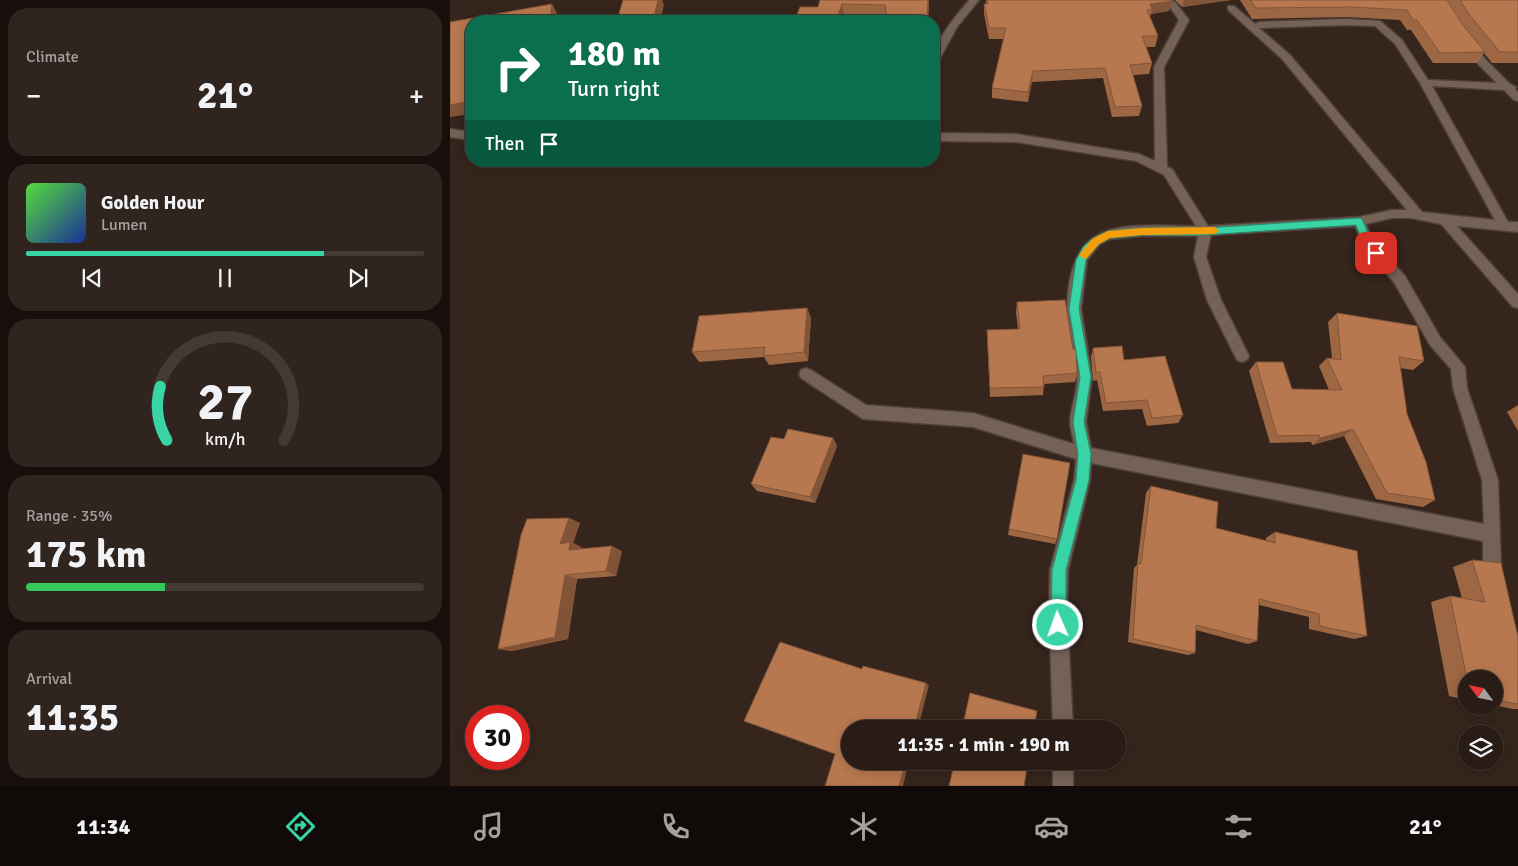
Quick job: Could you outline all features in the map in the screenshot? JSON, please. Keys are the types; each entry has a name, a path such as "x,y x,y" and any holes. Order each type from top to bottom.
{"street":[{"path":"940,49 952,26 974,0"},
{"path":"1160,168 1160,67 1184,20 1172,4 1166,0"},
{"path":"1231,8 1286,57 1418,215"},
{"path":"1259,25 1346,22 1377,24 1399,42 1426,83 1504,226"},
{"path":"1460,33 1484,63 1513,87 1518,98"},
{"path":"1426,83 1513,87"},
{"path":"450,133 465,135"},
{"path":"940,135 1016,138 1139,158 1160,168 1172,178 1205,232 1200,257 1214,300 1242,356"},
{"path":"1063,720 1058,608 1059,570 1082,480 1084,454 1078,422 1085,377 1074,309 1081,260 1087,250 1096,241 1108,234 1142,231 1205,232 1359,221 1392,214 1418,215 1445,220 1518,227"},
{"path":"1445,220 1518,303"},
{"path":"1359,221 1367,241 1400,280 1436,342 1458,367 1460,388 1490,480 1492,567 1498,595"},
{"path":"1486,224 1518,237"},
{"path":"806,374 862,412 973,420 1084,454 1492,534"},
{"path":"1063,770 1063,786"}],"building":[{"path":"623,0 658,0 654,15 619,15"},
{"path":"820,0 928,0 927,15 886,15 885,5 842,4 838,15 797,15 800,7 818,7"},
{"path":"987,0 1171,0 1150,4 1152,9 1147,10 1158,36 1142,36 1152,63 1130,65 1142,106 1115,107 1105,68 1033,71 1028,92 992,88 1006,28 989,28 984,4 988,4"},
{"path":"1250,0 1447,0 1462,24 1485,52 1440,53 1417,20 1413,20 1407,10 1351,7 1256,8"},
{"path":"1460,0 1518,0 1518,52 1500,52 1468,13"},
{"path":"552,4 551,15 490,15"},
{"path":"465,19 465,102 450,105 450,22"},
{"path":"1065,300 1073,349 1076,350 1077,373 1043,376 1044,387 990,388 987,330 1020,329 1017,302"},
{"path":"807,308 804,352 764,356 765,347 692,352 699,316"},
{"path":"1337,313 1417,326 1424,361 1399,357 1407,414 1426,462 1435,500 1387,493 1353,429 1320,438 1319,435 1277,436 1256,362 1283,362 1292,389 1342,390 1327,358 1341,360"},
{"path":"1122,346 1124,360 1165,356 1183,415 1152,418 1147,400 1106,403 1100,372 1096,372 1093,348"},
{"path":"788,429 833,438 810,497 751,484 771,437 784,439"},
{"path":"1023,454 1070,463 1057,539 1009,529"},
{"path":"1151,486 1218,502 1216,528 1275,543 1275,532 1357,551 1367,636 1320,626 1319,614 1259,599 1257,641 1196,625 1195,653 1133,639 1138,563 1141,564"},
{"path":"569,518 560,544 570,542 569,550 612,546 606,571 565,575 555,637 498,649 521,535 527,519"},
{"path":"1472,560 1501,563 1518,637 1518,704 1503,702 1503,670 1465,670 1450,596 1485,602"},
{"path":"780,642 862,669 863,666 926,683 916,720 841,720 841,770 903,770 899,786 825,786 835,754 744,721"},
{"path":"970,693 1037,711 1036,720 964,720"},
{"path":"953,770 1027,770 1024,786 949,786"}],"slow traffic":[{"path":"1084,255 1096,241 1108,234 1142,231 1215,231"}],"route":[{"path":"1058,625 1059,570 1082,480 1084,454 1078,422 1085,377 1074,309 1081,260 1087,250 1096,241 1108,234 1142,231 1205,232 1359,221 1367,241 1376,253"}]}
